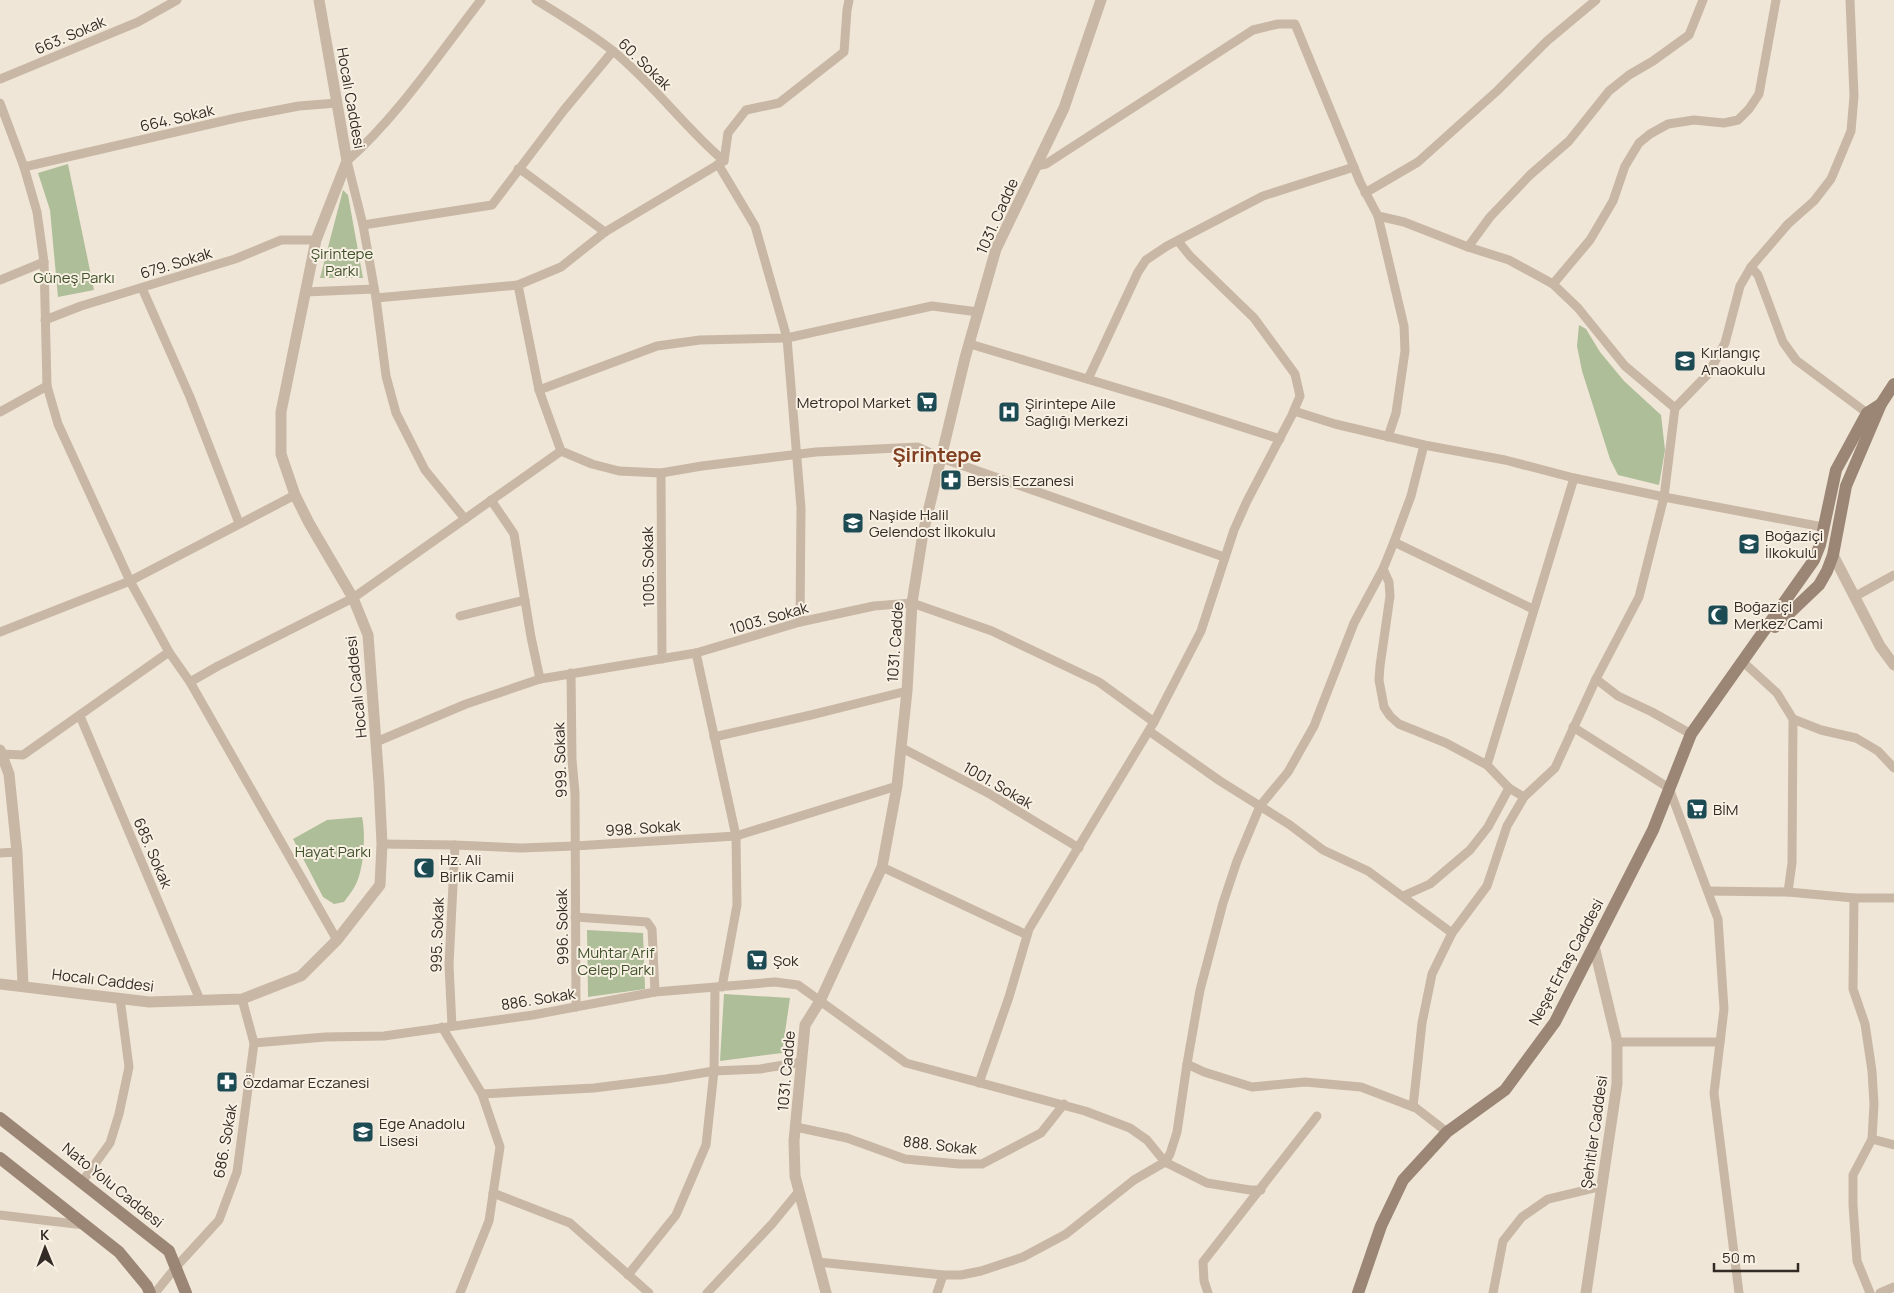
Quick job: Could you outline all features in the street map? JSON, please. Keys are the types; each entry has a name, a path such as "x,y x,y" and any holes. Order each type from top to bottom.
{"main road":[{"name":"Neşet Ertaş Caddesi","path":"1755,644 1819,585 1827,571 1833,555 1846,486 1881,404 1894,384"},
{"name":"Neşet Ertaş Caddesi","path":"1358,1293 1381,1226 1403,1180 1447,1132 1505,1090 1555,1022 1653,830 1691,734 1814,560 1836,470 1867,413 1881,404"},
{"path":"1822,532 1833,555"},
{"name":"Nato Yolu Caddesi","path":"0,1118 169,1251 186,1293"},
{"path":"0,1158 119,1252 147,1286 150,1293"}],"street":[{"name":"663. Sokak","path":"0,79 138,22 177,0"},
{"name":"Hocalı Caddesi","path":"0,984 23,985 149,1002 242,999 301,976 337,940 380,886 382,844 368,635 353,598 309,523 295,495 281,454 281,412 316,240 347,161 319,0"},
{"path":"465,519 425,470 396,413 386,376 363,225 347,161 365,145 394,112 481,0"},
{"name":"60. Sokak","path":"536,0 613,51 656,93 721,163 755,226 787,338 801,508 800,622"},
{"path":"305,292 375,294 518,285 561,267 605,232 721,163 728,133 746,110 779,103 844,52 849,0"},
{"name":"1031. Cadde","path":"826,1293 795,1176 796,1127 805,1025 820,1001 882,866 902,748 912,603 923,533 978,312 996,249 1064,108 1101,0"},
{"path":"1366,193 1418,162 1496,91 1547,41 1596,0"},
{"path":"1468,247 1490,217 1530,175 1569,141 1609,91 1628,74 1653,61 1689,35 1703,0"},
{"path":"1553,284 1590,240 1613,201 1625,166 1639,143 1668,124 1694,120 1724,123 1738,120 1749,109 1759,94 1776,0"},
{"path":"1414,1107 1422,1023 1432,974 1452,933 1487,886 1507,826 1524,797 1555,768 1596,679 1639,597 1664,497 1675,408 1708,374 1725,343 1740,286 1751,267 1788,224 1814,201 1831,179 1851,131 1854,96 1850,0"},
{"path":"1036,166 1046,164 1253,30 1278,24 1295,24 1354,167 1378,216 1404,326 1405,350 1396,413 1388,437"},
{"path":"363,225 492,205 564,110 613,51"},
{"path":"0,103 24,167 37,212 44,262 48,386 58,424 130,581 169,652 190,682 337,940"},
{"name":"664. Sokak","path":"24,167 236,118 299,106 337,103"},
{"path":"1088,379 1138,272 1146,260 1167,246 1263,196 1354,167"},
{"path":"518,169 605,232"},
{"path":"1378,216 1404,222 1468,247 1509,260 1553,284 1578,308 1625,366 1675,408"},
{"name":"679. Sokak","path":"45,320 82,306 235,259 281,240 316,240"},
{"path":"979,1083 1009,996 1027,935 1149,731 1201,631 1224,557 1247,501 1280,439 1300,396 1295,374 1254,318 1190,256 1178,241"},
{"path":"0,280 44,262"},
{"path":"1751,267 1758,275 1783,342 1796,360 1867,413"},
{"path":"518,285 539,390 561,451 592,464 619,471 660,474 702,466 796,454 918,447 941,458 1224,557"},
{"path":"142,288 190,397 239,524"},
{"path":"539,390 657,346 700,340 787,338 932,306 978,312"},
{"path":"970,344 1280,439"},
{"path":"0,412 48,386"},
{"path":"1294,411 1335,424 1388,437 1505,460 1574,478 1822,532"},
{"path":"818,1262 943,1275 981,1271 1023,1257 1066,1234 1134,1180 1165,1162 1178,1132 1187,1064 1200,990 1223,902 1237,861 1260,806 1288,772 1314,726 1354,623 1383,569 1394,542 1411,496 1424,445"},
{"path":"190,682 353,598 561,451"},
{"name":"1005. Sokak","path":"660,474 662,659"},
{"path":"1487,764 1574,478"},
{"path":"0,632 130,581 295,495"},
{"path":"492,500 514,534 540,679"},
{"path":"1394,542 1533,609"},
{"path":"1833,555 1880,646 1894,665"},
{"path":"1383,569 1389,582 1390,596 1379,680 1384,707 1399,724 1446,743 1487,764 1509,788 1524,797"},
{"path":"1854,597 1894,576"},
{"path":"460,616 525,600"},
{"name":"1003. Sokak","path":"376,742 466,704 540,679 696,653 800,622 874,606 912,603 992,631 1099,682 1154,722"},
{"path":"23,985 18,852 9,774 1,752 23,755 169,652"},
{"path":"628,1275 676,1215 706,1145 714,1071 718,987 737,905 736,836 696,653"},
{"path":"1742,661 1777,694 1793,719 1792,862 1788,892"},
{"name":"999. Sokak","path":"571,673 575,846"},
{"path":"1596,679 1618,696 1652,712 1691,734"},
{"path":"714,737 811,716 907,691"},
{"name":"685. Sokak","path":"80,716 200,1000"},
{"path":"1793,719 1821,730 1856,738 1878,751 1894,768"},
{"path":"1573,727 1669,788 1718,920 1724,1009 1714,1093 1739,1293"},
{"path":"1149,731 1220,781 1290,824 1323,850 1368,871 1452,933"},
{"name":"1001. Sokak","path":"902,748 988,793 1079,848"},
{"name":"998. Sokak","path":"382,844 521,848 736,836 897,786"},
{"path":"1403,896 1430,884 1470,850 1488,827 1509,788"},
{"name":"995. Sokak","path":"452,1026 449,965 455,845"},
{"name":"996. Sokak","path":"575,846 576,1007"},
{"path":"0,853 18,852"},
{"path":"882,866 1027,935"},
{"path":"1708,891 1788,892 1854,898 1894,898"},
{"path":"1854,898 1853,989 1865,1024 1872,1071 1874,1104 1872,1139 1853,1175 1857,1261 1870,1293"},
{"path":"575,917 647,922 652,929 655,992"},
{"name":"Şehitler Caddesi","path":"1586,1293 1617,1084 1616,1042 1594,946"},
{"name":"886. Sokak","path":"254,1043 325,1037 384,1036 533,1015 655,992 775,982 798,985 906,1062 979,1083 1064,1104 1130,1128 1147,1140 1165,1162"},
{"path":"82,1182 110,1143 119,1114 129,1067 120,998"},
{"name":"686. Sokak","path":"156,1293 176,1266 219,1220 237,1172 254,1043 242,999"},
{"path":"442,1027 482,1094 500,1147 489,1221 460,1293"},
{"path":"1616,1042 1720,1042"},
{"path":"482,1094 594,1088 714,1071 760,1069 802,1062"},
{"path":"1187,1064 1204,1072 1252,1088 1305,1082 1361,1087 1414,1107 1447,1132"},
{"name":"888. Sokak","path":"796,1127 847,1138 905,1159 982,1164 1041,1133 1064,1104"},
{"path":"1208,1293 1204,1281 1204,1262 1317,1116"},
{"path":"1872,1139 1894,1145"},
{"path":"1165,1162 1206,1183 1261,1190"},
{"path":"1493,1293 1504,1241 1522,1217 1548,1199 1602,1186"},
{"path":"706,1293 772,1224 799,1190"},
{"path":"493,1194 570,1223 649,1293"},
{"path":"0,1215 86,1226"},
{"path":"937,1293 943,1275"},
{"path":"1880,1293 1894,1287"}],"green space":[{"name":"Güneş Parkı","path":"68,164 94,290 58,297 50,210 38,173"},
{"name":"Şirintepe Parkı","path":"343,190 348,195 363,278 320,278"},
{"path":"1579,325 1586,329 1600,352 1624,381 1661,415 1665,450 1659,485 1618,475 1610,459 1582,371 1577,346"},
{"name":"Hayat Parkı","path":"362,817 364,833 363,852 358,879 344,902 334,904 323,897 293,839 327,820"},
{"name":"Muhtar Arif Celep Parkı","path":"587,930 643,933 645,989 588,997"},
{"path":"724,994 790,998 782,1053 720,1061"}],"place":[{"name":"Kırlangıç Anaokulu","path":"1685,361"},
{"name":"Metropol Market","path":"927,402"},
{"name":"Şirintepe Aile Sağlığı Merkezi","path":"1009,412"},
{"name":"Bersis Eczanesi","path":"951,480"},
{"name":"Naşide Halil Gelendost İlkokulu","path":"853,523"},
{"name":"Boğaziçi İlkokulu","path":"1749,544"},
{"name":"Boğaziçi Merkez Cami","path":"1718,615"},
{"name":"BİM","path":"1697,809"},
{"name":"Hz. Ali Birlik Camii","path":"424,868"},
{"name":"Şok","path":"757,960"},
{"name":"Özdamar Eczanesi","path":"227,1082"},
{"name":"Ege Anadolu Lisesi","path":"363,1132"}],"district":[{"name":"Şirintepe","path":"937,454"}]}
